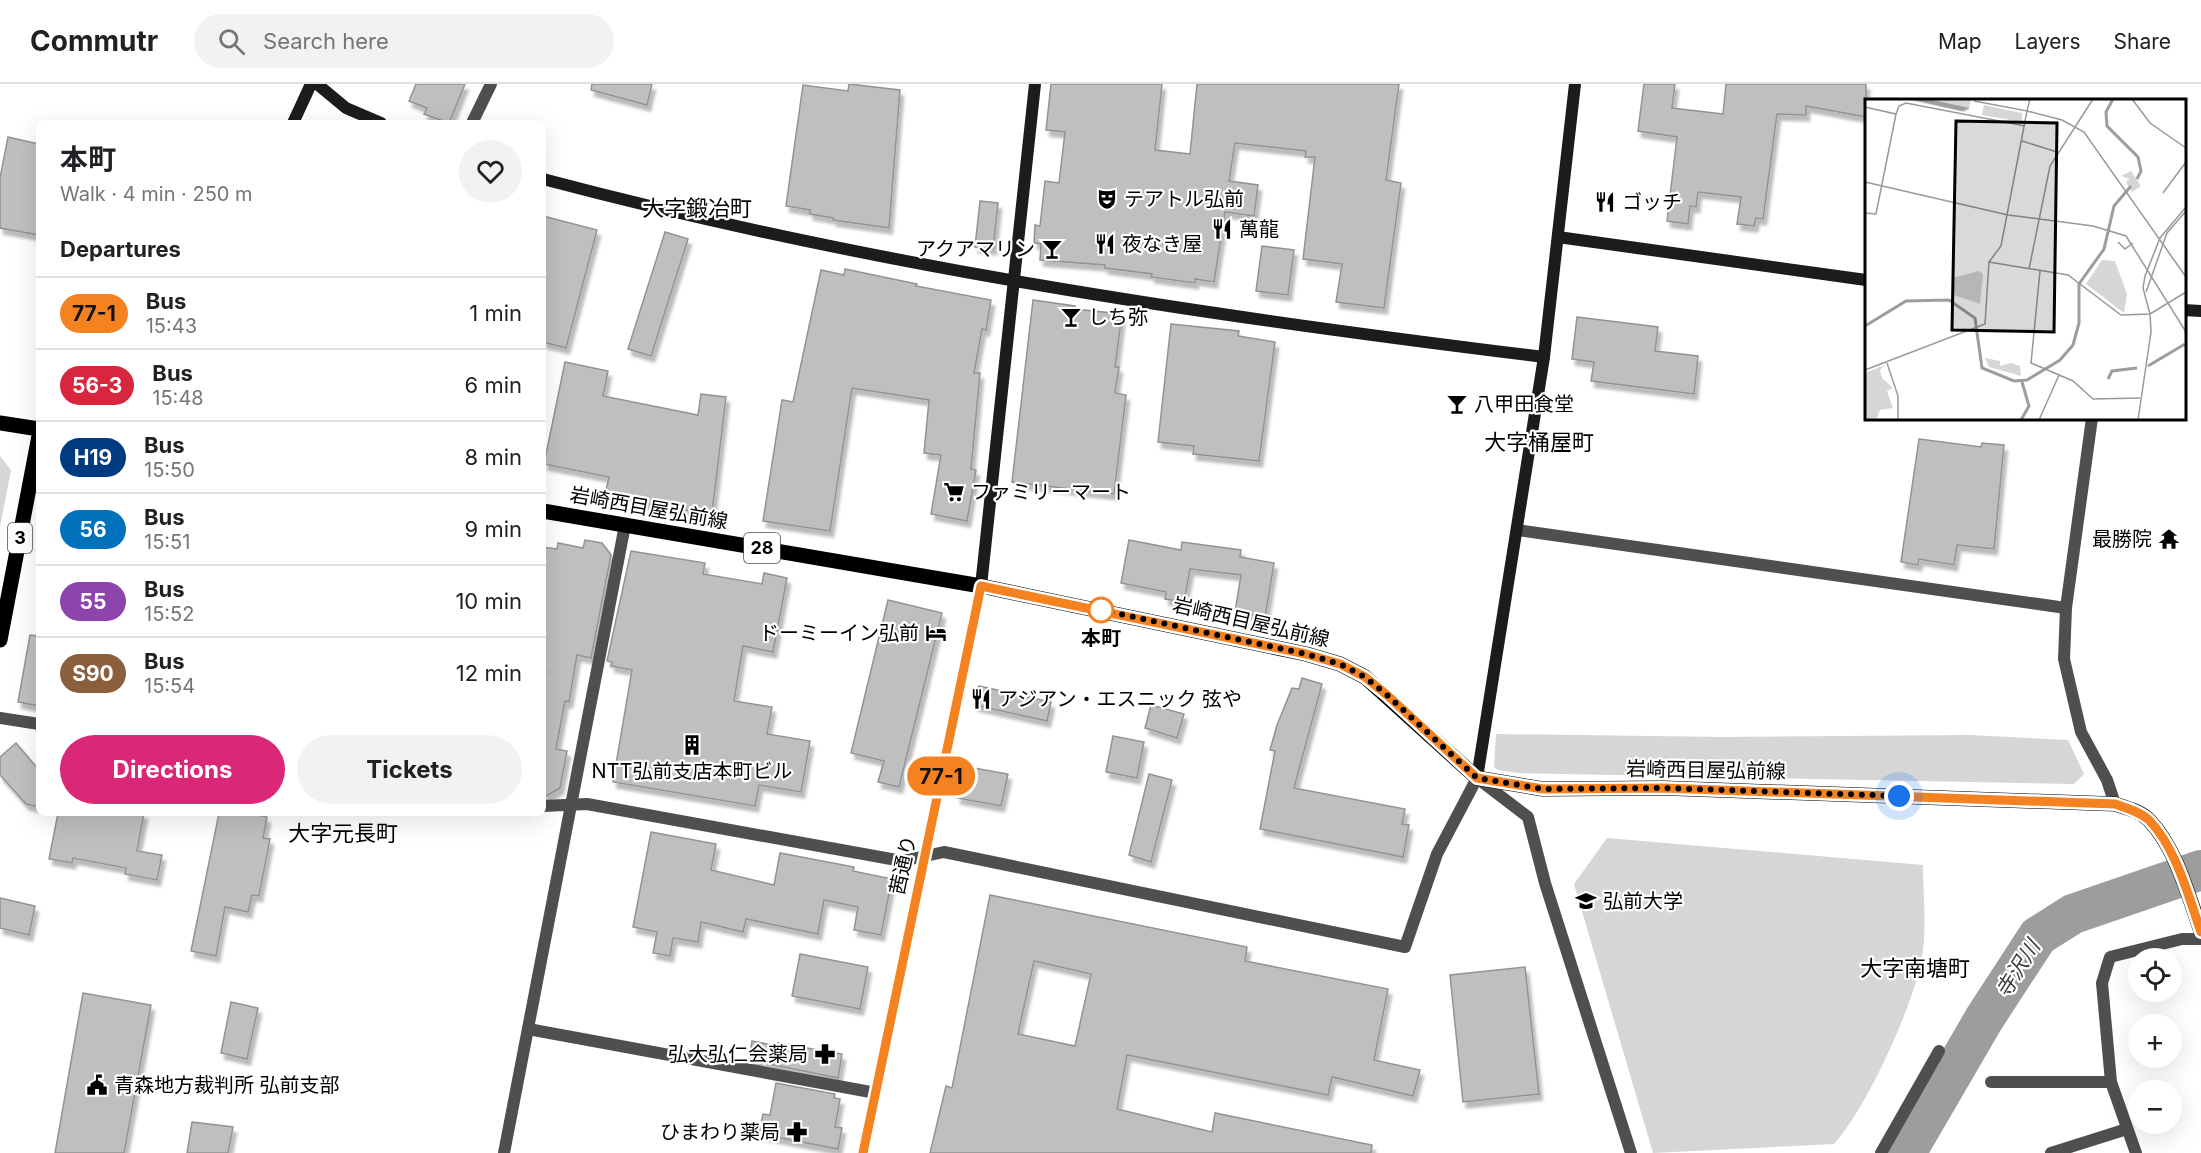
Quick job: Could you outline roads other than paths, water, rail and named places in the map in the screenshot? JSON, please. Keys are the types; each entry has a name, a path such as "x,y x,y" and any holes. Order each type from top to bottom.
{"main road":[{"path":"0,423 36,429"},
{"name":"3","path":"0,640 36,452"},
{"name":"岩崎西目屋弘前線","path":"546,512 981,586 1306,654 1340,664 1365,677 1477,778 1543,789 1663,788 2115,804 2133,810 2148,820 2172,856 2201,933"}],"street":[{"path":"294,120 311,84"},
{"path":"317,84 346,108 374,120"},
{"path":"473,120 491,84"},
{"name":"茜通り","path":"863,1153 981,586 1035,84"},
{"path":"546,806 587,804 902,861 944,852 1405,947 1437,854 1477,778 1544,357 1575,84"},
{"path":"546,180 669,212 787,239 1015,282 1189,309 1544,357"},
{"path":"1558,237 1865,280"},
{"path":"2186,310 2201,311"},
{"path":"2092,420 2066,608 2064,659 2081,732 2107,780 2115,804"},
{"path":"504,1153 625,525"},
{"path":"1517,530 2066,608"},
{"path":"0,718 36,724"},
{"path":"1477,778 1528,817 1545,883 1631,1153"},
{"path":"2136,1153 2111,1082 2102,983 2110,957 2201,933"},
{"path":"528,1029 876,1093"},
{"path":"1881,1153 1939,1051"},
{"path":"1991,1082 2111,1082"},
{"path":"2051,1153 2127,1129"}],"waterway":[{"name":"寺沢川","path":"1906,1153 1984,1019 2038,936 2073,914 2201,870"}],"place":[{"name":"テアトル弘前","path":"1107,199"},
{"name":"ゴッチ","path":"1605,202"},
{"name":"萬龍","path":"1222,229"},
{"name":"夜なき屋","path":"1105,244"},
{"name":"アクアマリン","path":"1052,249"},
{"name":"しち弥","path":"1071,317"},
{"name":"八甲田食堂","path":"1457,404"},
{"name":"ファミリーマート","path":"954,492"},
{"name":"最勝院","path":"2169,539"},
{"name":"本町","path":"1101,610"},
{"name":"ドーミーイン弘前","path":"936,633"},
{"name":"アジアン・エスニック 弦や","path":"981,699"},
{"name":"NTT弘前支店本町ビル","path":"692,745"},
{"name":"弘前大学","path":"1586,901"},
{"name":"弘大弘仁会薬局","path":"825,1054"},
{"name":"青森地方裁判所 弘前支部","path":"97,1085"},
{"name":"ひまわり薬局","path":"797,1132"}],"district":[{"name":"大字鍛冶町","path":"697,208"},
{"name":"大字桶屋町","path":"1539,442"},
{"name":"大字元長町","path":"343,833"},
{"name":"大字南塘町","path":"1915,968"}]}
